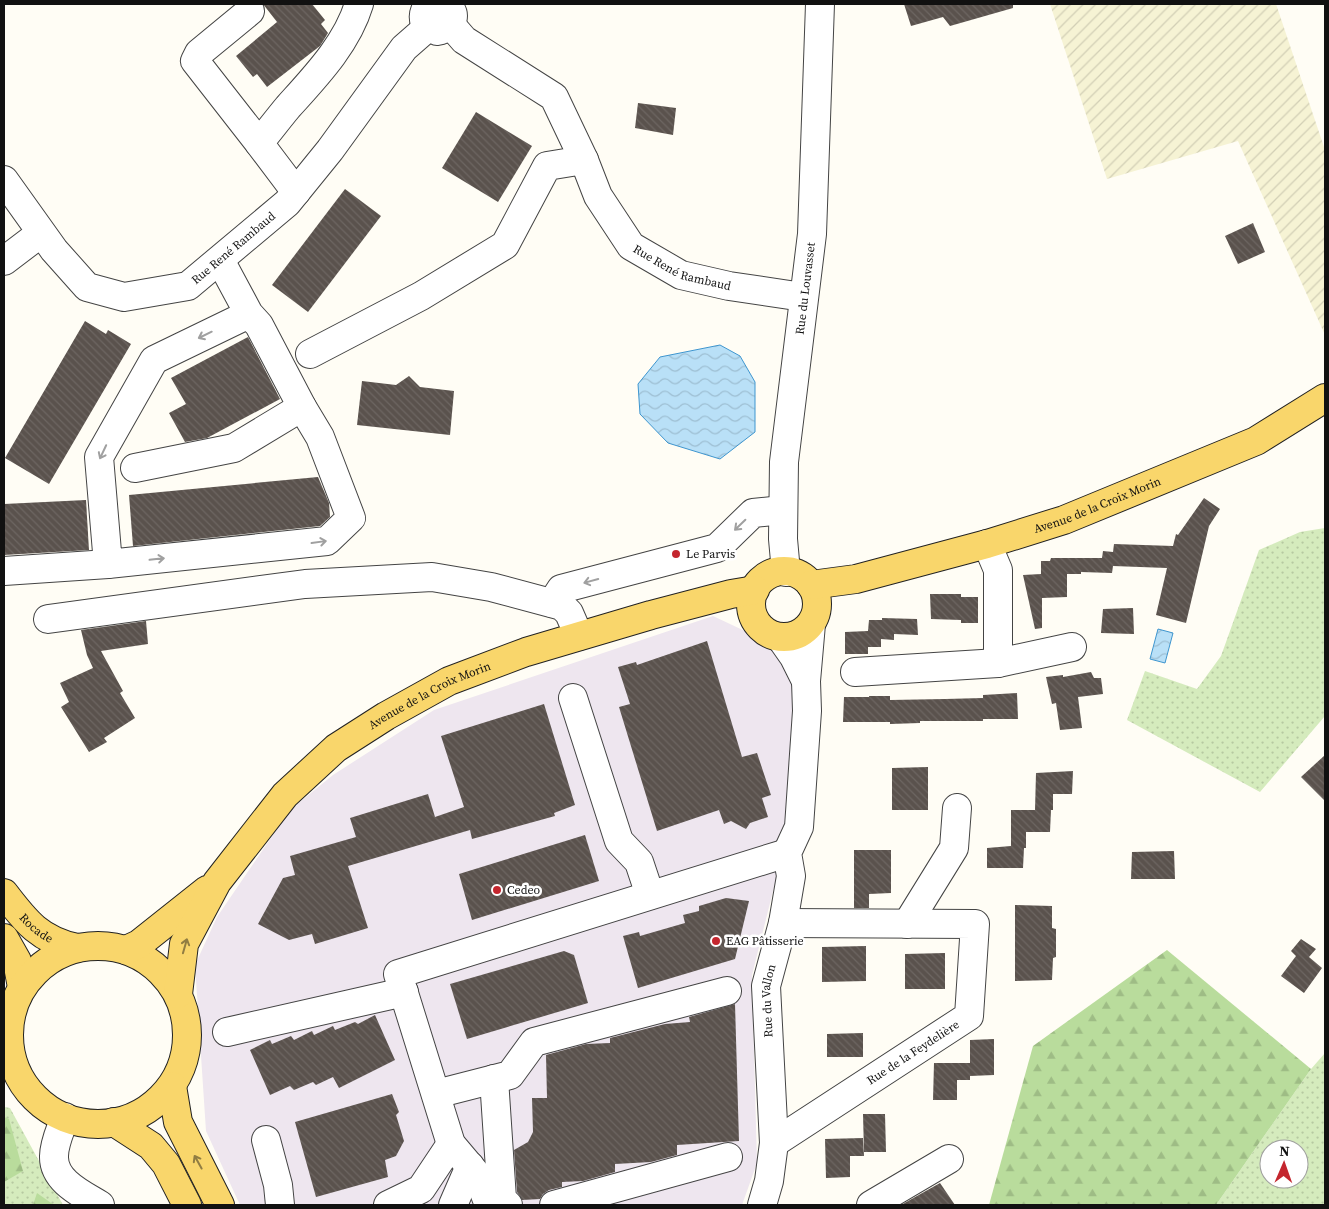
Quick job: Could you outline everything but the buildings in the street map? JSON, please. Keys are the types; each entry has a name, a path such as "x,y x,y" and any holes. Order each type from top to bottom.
{"main road":[{"name":"Avenue de la Croix Morin","path":"811,585 856,579 987,544 1064,520 1256,441 1325,398"},
{"path":"786,572 796,574 811,585 816,594 817,605 813,620 802,632 792,636 780,637 762,629 752,611 752,600 760,582 768,576 786,572"},
{"name":"Avenue de la Croix Morin","path":"813,620 856,579"},
{"name":"Avenue de la Croix Morin","path":"178,994 184,944 218,882 285,795 336,748 386,716 448,681 526,652 579,636 731,594 755,590"},
{"name":"Avenue de la Croix Morin","path":"698,604 730,611 756,621"},
{"name":"Avenue de la Croix Morin","path":"126,950 139,944 218,882"},
{"name":"Rocade","path":"4,893 30,925 47,938 59,944 77,948"},
{"path":"4,938 17,961 22,988"},
{"path":"102,946 126,950 157,967 178,994 187,1025 185,1056 172,1086 156,1103 136,1116 114,1122 89,1124 65,1117 46,1107 29,1091 16,1070 7,1025 22,988 37,970 56,956 77,948 102,946"},
{"path":"4,1082 29,1091"},
{"path":"172,1086 178,1122 220,1205"},
{"path":"114,1122 150,1146 166,1164 187,1205"}],"street":[{"path":"259,143 322,70 355,18 359,4"},
{"name":"Rue du Louvasset","path":"786,572 782,539 784,462 812,234 820,4"},
{"path":"250,11 199,52 195,61 296,192"},
{"name":"Rue René Rambaud","path":"4,180 54,250 87,287 124,297 188,286 287,203 330,150 404,48 439,15 464,40 554,97 584,160 598,196 631,246 681,275 729,286 803,296"},
{"path":"310,354 421,296 505,245 547,166 584,160"},
{"path":"4,262 41,233"},
{"path":"4,570 108,564 327,541 351,518 320,437 259,325 249,314 220,260"},
{"path":"108,564 99,457 149,368 154,360 249,314"},
{"path":"135,468 234,448 302,407"},
{"path":"552,603 561,589 716,548 753,513 783,510"},
{"path":"987,544 998,570 998,663"},
{"path":"48,619 305,584 432,577 463,582 562,606 569,613 579,636"},
{"path":"489,1205 478,1176 451,1144 398,974 787,853 799,827 807,711 806,681 813,620"},
{"path":"780,637 794,657 806,681"},
{"path":"855,672 998,663 1072,647"},
{"path":"573,698 619,841 639,862 650,895"},
{"path":"907,924 954,848 957,808"},
{"name":"Rue du Vallon","path":"762,1205 769,1181 774,1143 766,986 783,924 791,876 787,853"},
{"name":"Rue de la Feydelière","path":"774,1143 969,1016 975,924 783,924"},
{"path":"436,1094 510,1075 534,1042 727,990"},
{"path":"228,1032 404,992"},
{"path":"494,1079 502,1199 508,1205"},
{"path":"65,1117 56,1142 54,1157 58,1172 66,1184 100,1205"},
{"path":"266,1140 278,1185 280,1205"},
{"path":"388,1205 422,1189 451,1144"},
{"path":"554,1205 728,1157"},
{"path":"871,1205 949,1160"},
{"path":"453,1205 470,1166"}],"shaded area":[{"path":"1050,4 1276,4 1325,150 1325,335 1238,141 1107,179"},
{"path":"713,616 768,642 793,683 791,819 752,975 757,1163 742,1205 240,1205 206,1131 195,965 217,917 290,810 333,775 434,710"}],"green space":[{"path":"1325,528 1325,716 1260,792 1127,720 1145,671 1197,689 1221,656 1259,550 1300,532"},
{"path":"1167,950 1311,1069 1262,1139 1259,1139 1259,1143 1216,1205 989,1205 1033,1046"},
{"path":"1325,1053 1325,1205 1216,1205 1259,1143 1259,1189 1309,1189 1309,1139 1262,1139 1311,1069"},
{"path":"4,1107 10,1108 63,1205 4,1205"},
{"path":"4,1117 9,1119 23,1171 4,1182"},
{"path":"37,1193 54,1205 33,1205"}],"water":[{"path":"720,345 740,356 755,382 755,432 720,459 668,443 640,414 638,384 660,357"},
{"path":"1158,629 1173,633 1165,663 1150,659"}],"place":[{"name":"Le Parvis","path":"676,554"},
{"name":"Cedeo","path":"497,890"},
{"name":"EAG Pâtisserie","path":"716,941"}]}
